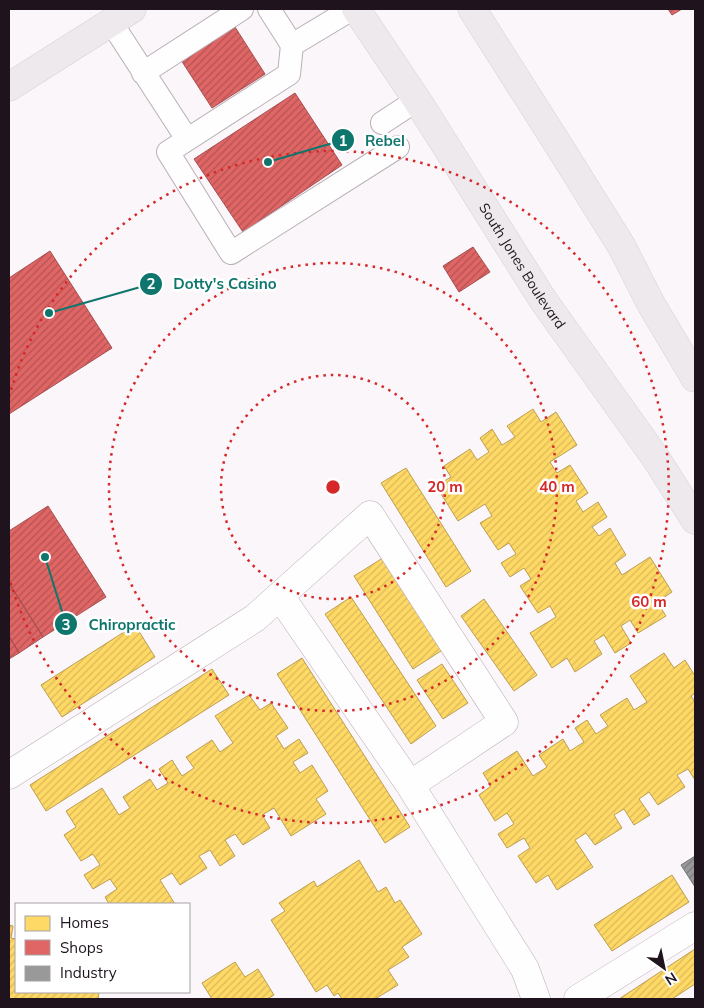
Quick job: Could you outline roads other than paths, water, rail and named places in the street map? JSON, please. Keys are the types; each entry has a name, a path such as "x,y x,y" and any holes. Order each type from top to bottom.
{"main road":[{"name":"South Jones Boulevard","path":"356,9 417,100 543,300 655,457 695,520"},
{"path":"472,9 617,239 651,304 695,378"},
{"path":"9,87 121,16"}],"street":[{"path":"9,775 255,618 370,515 504,722 410,785"},
{"path":"280,596 410,785 525,969 536,999"},
{"path":"578,999 695,926"}],"lane":[{"path":"143,73 242,9"},
{"path":"269,9 292,45 289,74 168,152 231,253 398,147"},
{"path":"292,45 352,9"},
{"path":"121,16 143,73 187,139"},
{"path":"382,123 417,100"}],"place":[{"name":"Rebel","path":"268,162"},
{"name":"Dotty's Casino","path":"49,313"},
{"name":"Chiropractic","path":"45,557"}]}
